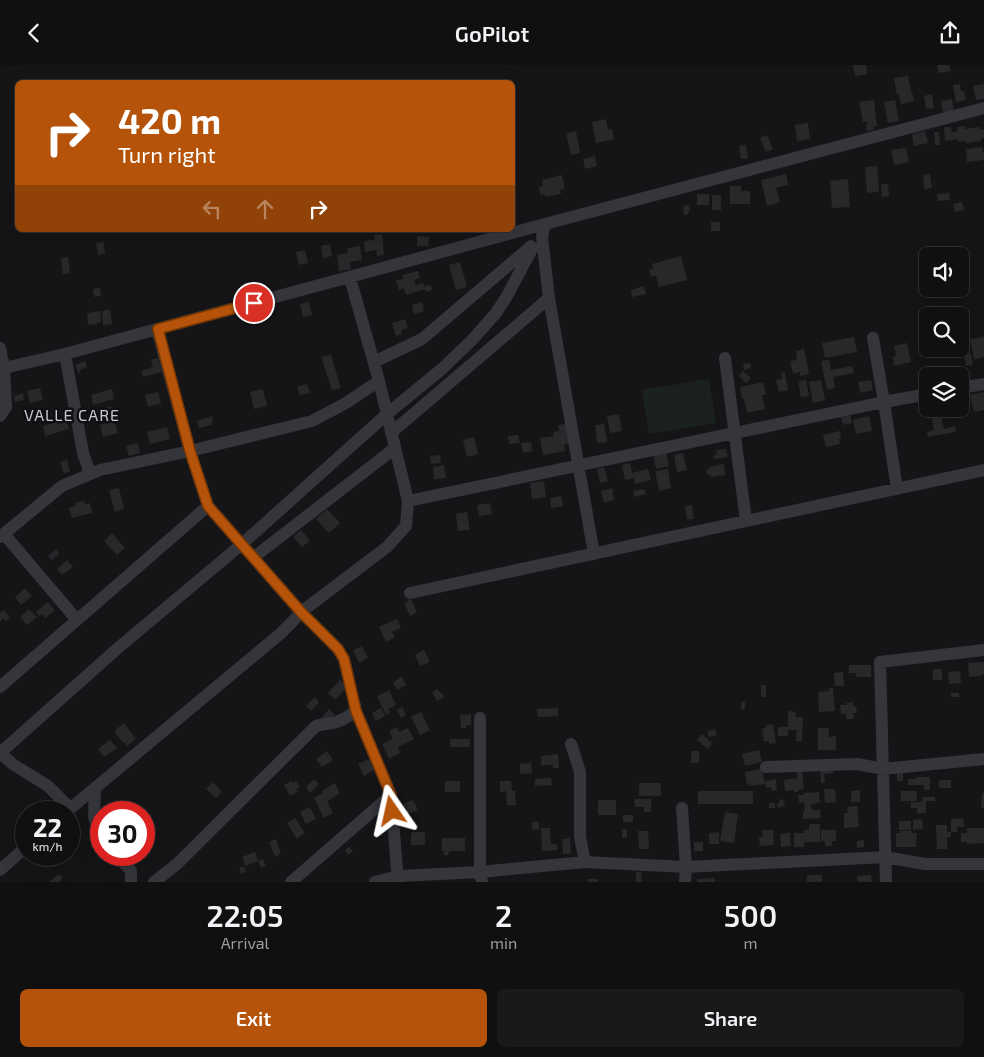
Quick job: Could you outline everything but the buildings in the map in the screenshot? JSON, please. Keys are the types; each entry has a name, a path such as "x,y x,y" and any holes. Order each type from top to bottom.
{"street":[{"path":"4,368 65,354 984,108"},
{"path":"545,224 542,237 549,299 594,554"},
{"path":"374,362 422,339 542,237"},
{"path":"60,801 48,786 14,765 0,753 118,649 242,544 387,414 449,362 496,313 532,249 531,246"},
{"path":"79,801 280,634 301,612 386,547 406,526 408,501 380,381 350,278"},
{"path":"391,433 549,299"},
{"path":"158,329 190,451 208,506 301,612 338,649 344,659 356,711 391,795 398,879"},
{"path":"873,338 897,489"},
{"path":"0,348 4,368 6,407 0,416"},
{"path":"65,354 83,453 90,474"},
{"path":"725,358 746,521"},
{"path":"77,620 2,535 62,486 100,470 190,451 312,421 346,403 380,381"},
{"path":"969,386 984,384"},
{"path":"408,501 919,396"},
{"path":"254,557 395,449"},
{"path":"410,593 984,471"},
{"path":"0,687 208,506"},
{"path":"886,882 880,662 984,650"},
{"path":"154,882 176,864 316,726 344,719 356,711"},
{"path":"480,718 481,877"},
{"path":"571,744 580,772 580,837 585,862"},
{"path":"766,767 857,764 883,769 984,759"},
{"path":"95,787 95,801"},
{"path":"291,882 391,795"},
{"path":"682,808 686,867 685,882"},
{"path":"0,870 15,857"},
{"path":"375,882 398,879 481,877 585,862 686,867 885,857 925,864 984,864"},
{"path":"127,866 131,871 131,882"}],"shaded area":[{"path":"709,379 716,423 649,434 642,390"}],"district":[{"name":"VALLE CARE","path":"72,415"}],"route":[{"path":"254,303 158,329 190,451 208,506 301,612 338,649 344,659 356,711 391,795 392,811"}]}
